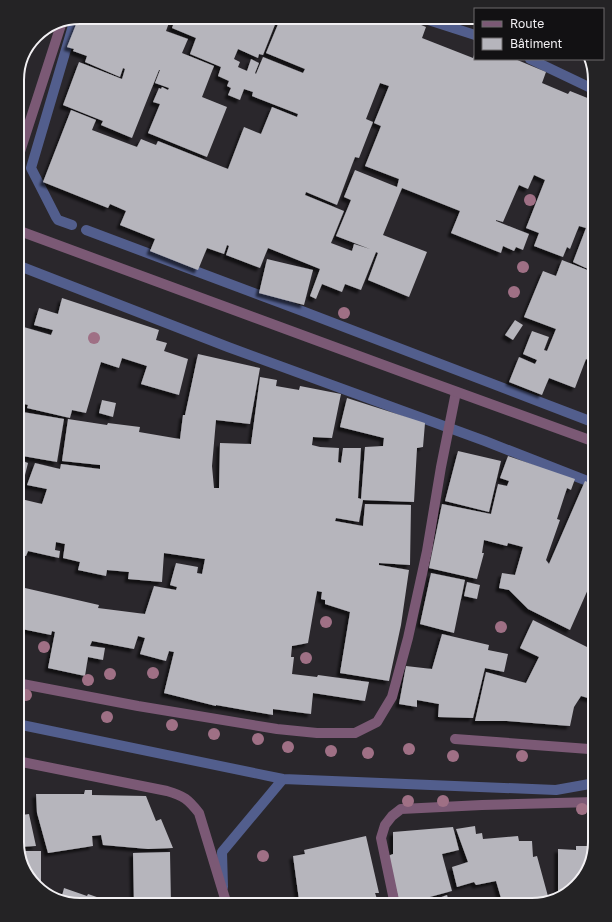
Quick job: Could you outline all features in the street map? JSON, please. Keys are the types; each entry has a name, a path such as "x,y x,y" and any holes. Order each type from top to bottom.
{"street":[{"path":"24,139 60,28"},
{"path":"24,233 588,439"},
{"path":"24,683 138,706 277,729 317,733 355,733 377,722 392,697 408,638 427,551 441,467 456,392"},
{"path":"455,739 588,749"},
{"path":"24,762 166,791 179,795 190,801 199,813 225,898"},
{"path":"394,898 381,838 385,825 392,816 401,809 482,804 588,802"}],"building":[{"path":"76,24 80,24 168,24 166,31 188,39 182,53 214,66 202,97 227,107 207,157 148,133 160,104 153,102 159,88 161,89 162,87 168,90 169,88 155,83 160,70 132,138 101,125 103,121 63,105 79,62 122,79 125,69 123,68 120,77 85,62 87,56 67,47"},
{"path":"173,24 275,24 263,55 259,54 258,58 238,49 234,59 240,62 238,67 247,71 251,59 259,63 255,73 256,74 263,57 303,73 305,69 266,53 278,24 419,24 426,27 422,38 473,58 474,55 474,60 517,60 546,72 542,83 568,94 570,91 588,98 588,269 573,262 586,228 579,226 570,249 567,247 563,257 534,246 539,233 526,228 545,180 534,175 528,189 519,185 503,222 496,220 529,234 523,250 516,247 514,251 503,246 501,253 451,233 460,211 402,188 383,235 427,252 409,297 368,280 378,253 376,252 361,290 345,284 342,292 322,284 316,299 310,296 320,269 268,248 260,268 226,255 229,246 227,245 224,254 207,248 198,270 150,251 155,239 120,225 126,211 110,204 108,208 43,182 71,110 96,120 92,130 137,147 141,139 156,145 158,141 228,169 244,127 261,134 272,107 297,117 298,114 252,96 253,92 244,89 240,100 228,95 231,88 227,86 229,81 218,76 221,67 190,54 196,38 172,28","holes":["380,83 389,86 374,123 381,126 365,166 399,179 397,187 355,170 344,197 351,200 336,236 370,249 354,244 352,251 331,243 344,211 305,195 306,192 337,205 355,157 359,158 373,122 366,119"]},
{"path":"267,259 313,270 304,305 259,293"},
{"path":"562,260 588,270 588,360 586,359 575,388 549,378 542,395 509,382 519,357 535,364 537,360 523,354 532,331 549,337 544,350 547,351 556,329 524,317 543,271 556,276"},
{"path":"62,298 159,330 156,340 167,343 164,351 188,359 179,395 141,384 147,366 122,358 119,368 101,362 86,413 72,410 70,418 27,408 28,405 24,404 24,327 51,335 53,330 34,325 39,308 58,314"},
{"path":"515,320 523,325 513,340 505,335"},
{"path":"198,354 260,368 250,424 216,420 212,466 214,488 219,488 220,443 251,444 260,377 277,380 276,386 299,390 300,386 341,394 332,438 313,437 312,445 339,448 338,462 341,463 343,448 361,448 358,498 361,499 365,447 383,446 384,438 340,427 347,398 425,423 423,447 417,448 414,502 363,500 359,522 336,518 335,521 363,526 365,504 411,505 410,565 379,563 379,565 409,570 401,625 389,681 340,673 350,612 325,604 325,600 321,599 322,592 317,591 308,643 292,646 291,657 294,657 292,674 317,677 318,675 369,682 365,701 313,693 311,714 273,709 273,715 216,706 164,693 174,652 169,651 166,661 140,654 145,638 138,636 134,649 92,641 90,646 105,648 103,660 88,657 85,676 48,668 55,632 52,631 51,635 24,629 25,588 99,605 98,608 145,614 154,586 176,590 177,587 170,585 176,563 198,567 197,573 202,574 205,559 164,553 162,582 128,579 129,572 107,570 106,576 78,570 80,562 63,558 65,544 56,542 55,550 60,551 59,558 28,551 26,556 24,556 24,500 42,504 47,489 27,485 35,463 60,469 61,464 100,469 100,465 62,461 68,419 107,425 108,423 140,427 139,432 180,439 183,415 185,415"},
{"path":"102,400 116,403 113,417 99,413"},
{"path":"24,412 64,419 57,462 24,456"},
{"path":"458,451 501,461 489,512 445,501"},
{"path":"508,456 575,479 571,490 567,488 557,519 560,520 546,560 549,564 585,481 588,482 588,589 570,630 528,609 509,590 499,588 502,573 515,575 523,547 508,543 507,546 484,540 482,553 484,553 477,579 429,568 442,504 491,514 498,484 507,486 509,481 500,478"},
{"path":"24,462 28,463 24,479"},
{"path":"431,573 465,580 454,633 420,624"},
{"path":"467,582 480,585 477,599 464,596"},
{"path":"533,620 588,648 588,698 581,696 574,707 570,726 507,721 475,721 486,672 526,683 539,657 520,648"},
{"path":"442,634 489,645 488,650 508,654 504,672 485,668 473,718 438,717 439,704 417,700 417,707 399,704 406,666 432,669"},
{"path":"85,790 92,790 92,795 146,796 156,821 161,819 173,848 148,849 103,845 101,835 92,836 93,846 48,853 37,813 36,794 84,794"},
{"path":"29,814 36,846 24,847 24,815"},
{"path":"475,826 476,834 482,833 483,839 518,836 519,841 532,841 533,857 537,856 548,895 539,898 501,898 496,881 476,885 474,882 457,887 452,867 468,862 456,829"},
{"path":"453,827 459,850 442,854 452,891 426,898 398,898 388,856 393,854 393,832"},
{"path":"366,836 379,893 375,893 377,898 299,898 293,856 305,854 304,850"},
{"path":"576,846 588,846 584,863 580,870 566,886 558,891 558,849 576,850"},
{"path":"25,851 41,851 41,881 28,863"},
{"path":"170,852 171,898 134,898 133,853"},
{"path":"64,888 87,896 88,894 100,898 77,898 62,895"},
{"path":"447,895 448,898 439,898"}],"waterway":[{"path":"441,24 474,35"},
{"path":"72,225 58,220 31,168 73,25"},
{"path":"532,60 588,87"},
{"path":"86,230 588,420"},
{"path":"24,268 228,347 485,441 588,481"},
{"path":"24,725 283,779 556,790 588,784"},
{"path":"223,887 222,852 283,779"}]}
